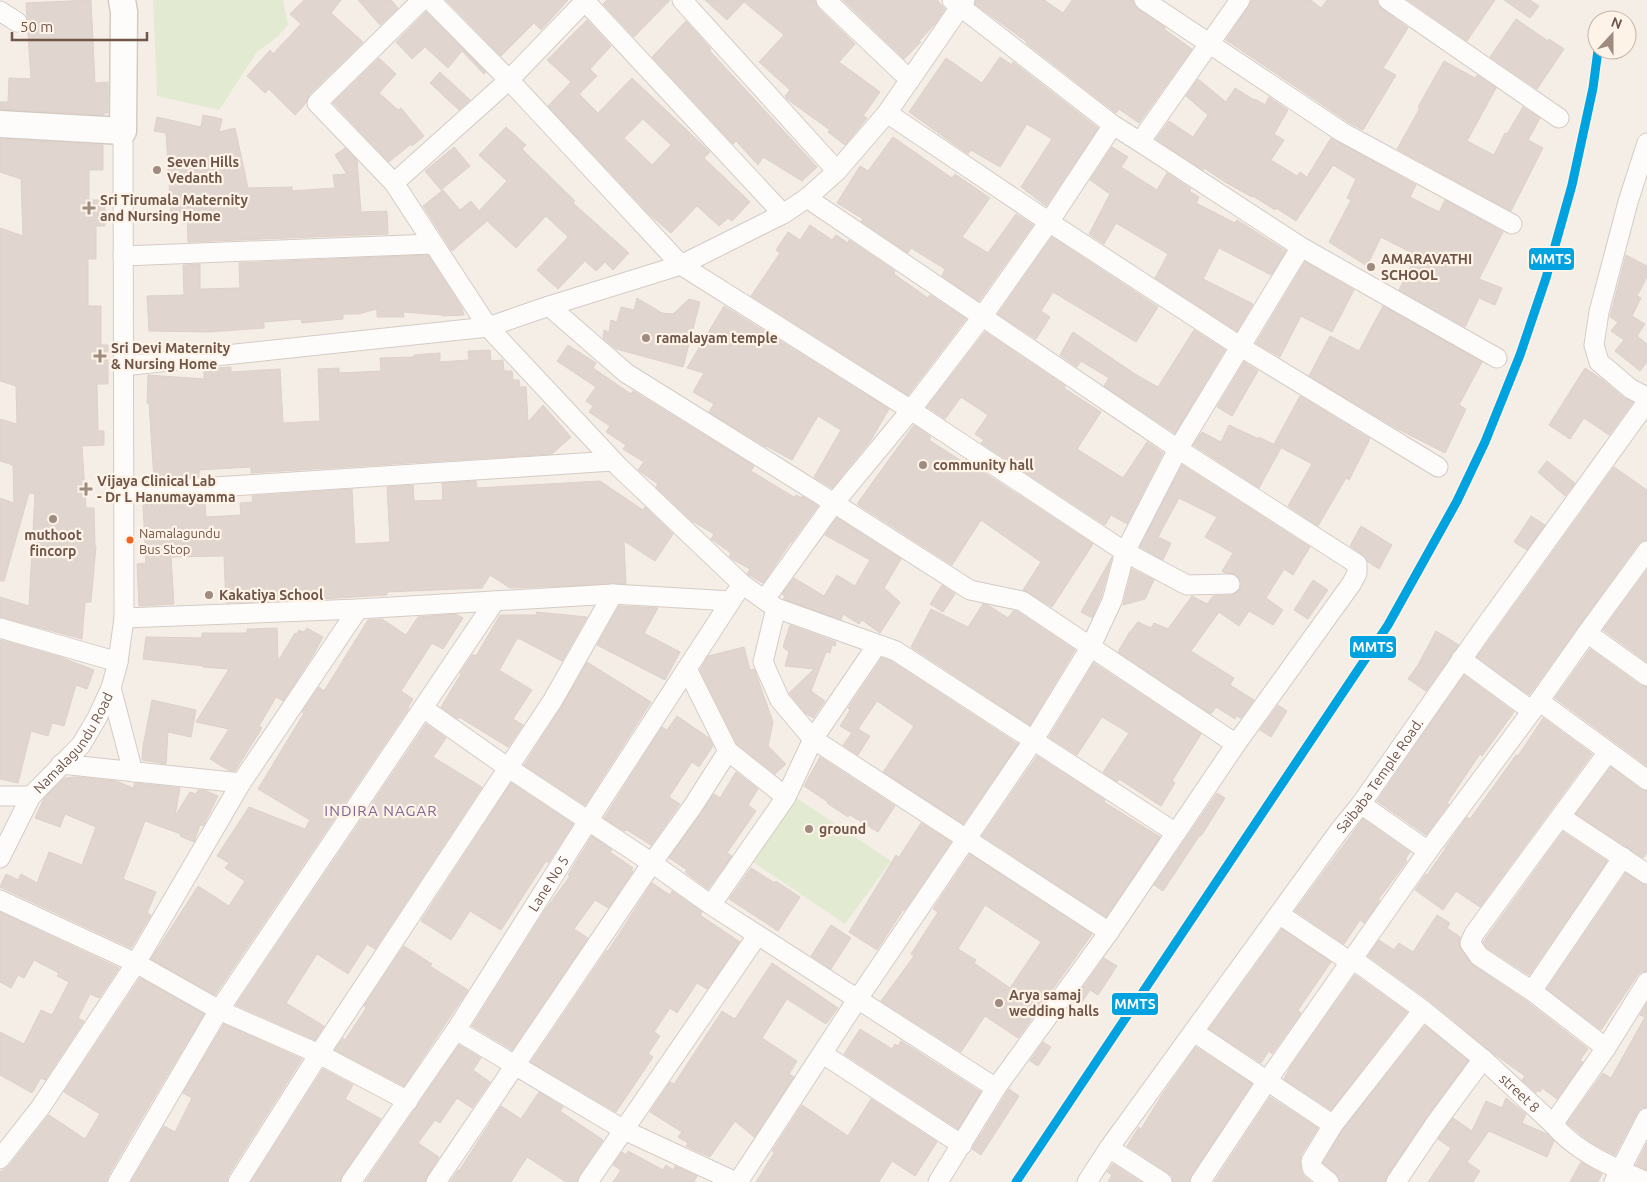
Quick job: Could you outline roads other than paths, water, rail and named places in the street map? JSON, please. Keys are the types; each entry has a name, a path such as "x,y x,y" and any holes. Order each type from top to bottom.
{"street":[{"path":"0,124 123,131 124,12 122,0"},
{"path":"422,0 317,103 394,183 488,327 613,460 742,584 770,604 896,651 1176,832"},
{"path":"430,0 682,265 911,410 1125,552 1187,585 1230,584"},
{"path":"394,183 508,80 585,0 783,214"},
{"path":"682,0 837,171"},
{"path":"826,0 910,80"},
{"path":"1144,0 1342,132 1512,224"},
{"path":"1140,142 1240,0"},
{"path":"1388,0 1559,118"},
{"path":"124,366 488,327 682,265 783,214 807,198 837,171 888,113 959,2 1114,125 1301,246 1497,358"},
{"path":"0,11 16,22"},
{"path":"888,113 1048,222 1241,347 1438,467"},
{"path":"1109,932 813,739 780,700 763,662 770,604 834,502 911,410 982,317 1114,125"},
{"name":"Namalagundu Road","path":"0,858 31,796 81,745 111,688 118,662 124,618 123,131"},
{"path":"1647,142 1628,202 1599,312 1594,345 1599,362 1631,389 1647,397"},
{"path":"807,198 1178,449 1356,564 1357,573 1352,582 1236,744 1109,932 996,1088 938,1182"},
{"path":"123,256 433,244"},
{"path":"456,1030 624,1130 737,1182 857,1000 1033,741 1090,648 1112,601 1125,552 1178,449 1301,246"},
{"path":"549,306 626,373 834,502 970,590 1022,601 1236,744"},
{"name":"Saibaba Temple Road.","path":"1087,1182 1109,1148 1361,804 1461,659 1647,402"},
{"path":"124,493 613,460"},
{"path":"1200,1182 1349,961 1428,851 1536,706 1587,633 1640,575 1647,551"},
{"name":"Lane No 5","path":"351,1182 456,1030 588,821 742,584"},
{"path":"124,618 358,609 613,594 731,601"},
{"path":"238,1182 319,1054 553,700 613,594"},
{"path":"118,1182 219,1010 495,601"},
{"path":"0,1159 40,1108 136,963 241,783 358,609"},
{"path":"0,628 118,662"},
{"path":"1587,633 1647,676"},
{"path":"710,905 786,797 813,739 877,645"},
{"path":"1461,659 1608,752 1647,780"},
{"path":"688,669 728,751 786,797"},
{"path":"111,688 133,772"},
{"path":"423,708 507,767 652,863 710,905 996,1088"},
{"path":"436,1182 652,863 693,806 728,751"},
{"path":"1606,1048 1532,991 1478,956 1470,943 1474,934 1608,752"},
{"path":"61,764 241,783"},
{"path":"0,796 31,796"},
{"path":"1361,804 1428,851"},
{"path":"1561,817 1647,874"},
{"path":"1532,991 1623,857"},
{"path":"0,900 136,963 219,1010 319,1054 408,1101"},
{"name":"street 8","path":"1279,914 1349,961 1361,965 1423,1010 1483,1059 1553,1124 1606,1048 1647,982"},
{"path":"588,1182 757,936"},
{"path":"1329,1182 1312,1168 1311,1161 1333,1125 1423,1010"},
{"path":"1194,1032 1333,1125"},
{"path":"823,1054 962,1144"},
{"path":"1396,1182 1435,1124 1483,1059"},
{"path":"1617,1176 1647,1118"},
{"path":"1553,1124 1561,1134 1617,1176 1647,1182"},
{"path":"1109,1148 1162,1182"}],"place":[{"name":"Seven Hills Vedanth","path":"157,170"},
{"name":"Sri Tirumala Maternity and Nursing Home","path":"89,208"},
{"name":"AMARAVATHI SCHOOL","path":"1371,267"},
{"name":"ramalayam temple","path":"646,338"},
{"name":"Sri Devi Maternity & Nursing Home","path":"100,356"},
{"name":"community hall","path":"923,465"},
{"name":"Vijaya Clinical Lab - Dr L Hanumayamma","path":"86,489"},
{"name":"muthoot fincorp","path":"53,519"},
{"name":"Namalagundu Bus Stop","path":"130,540"},
{"name":"Kakatiya School","path":"209,595"},
{"name":"ground","path":"809,829"},
{"name":"Arya samaj wedding halls","path":"999,1003"}],"district":[{"name":"INDIRA NAGAR","path":"381,811"}]}
